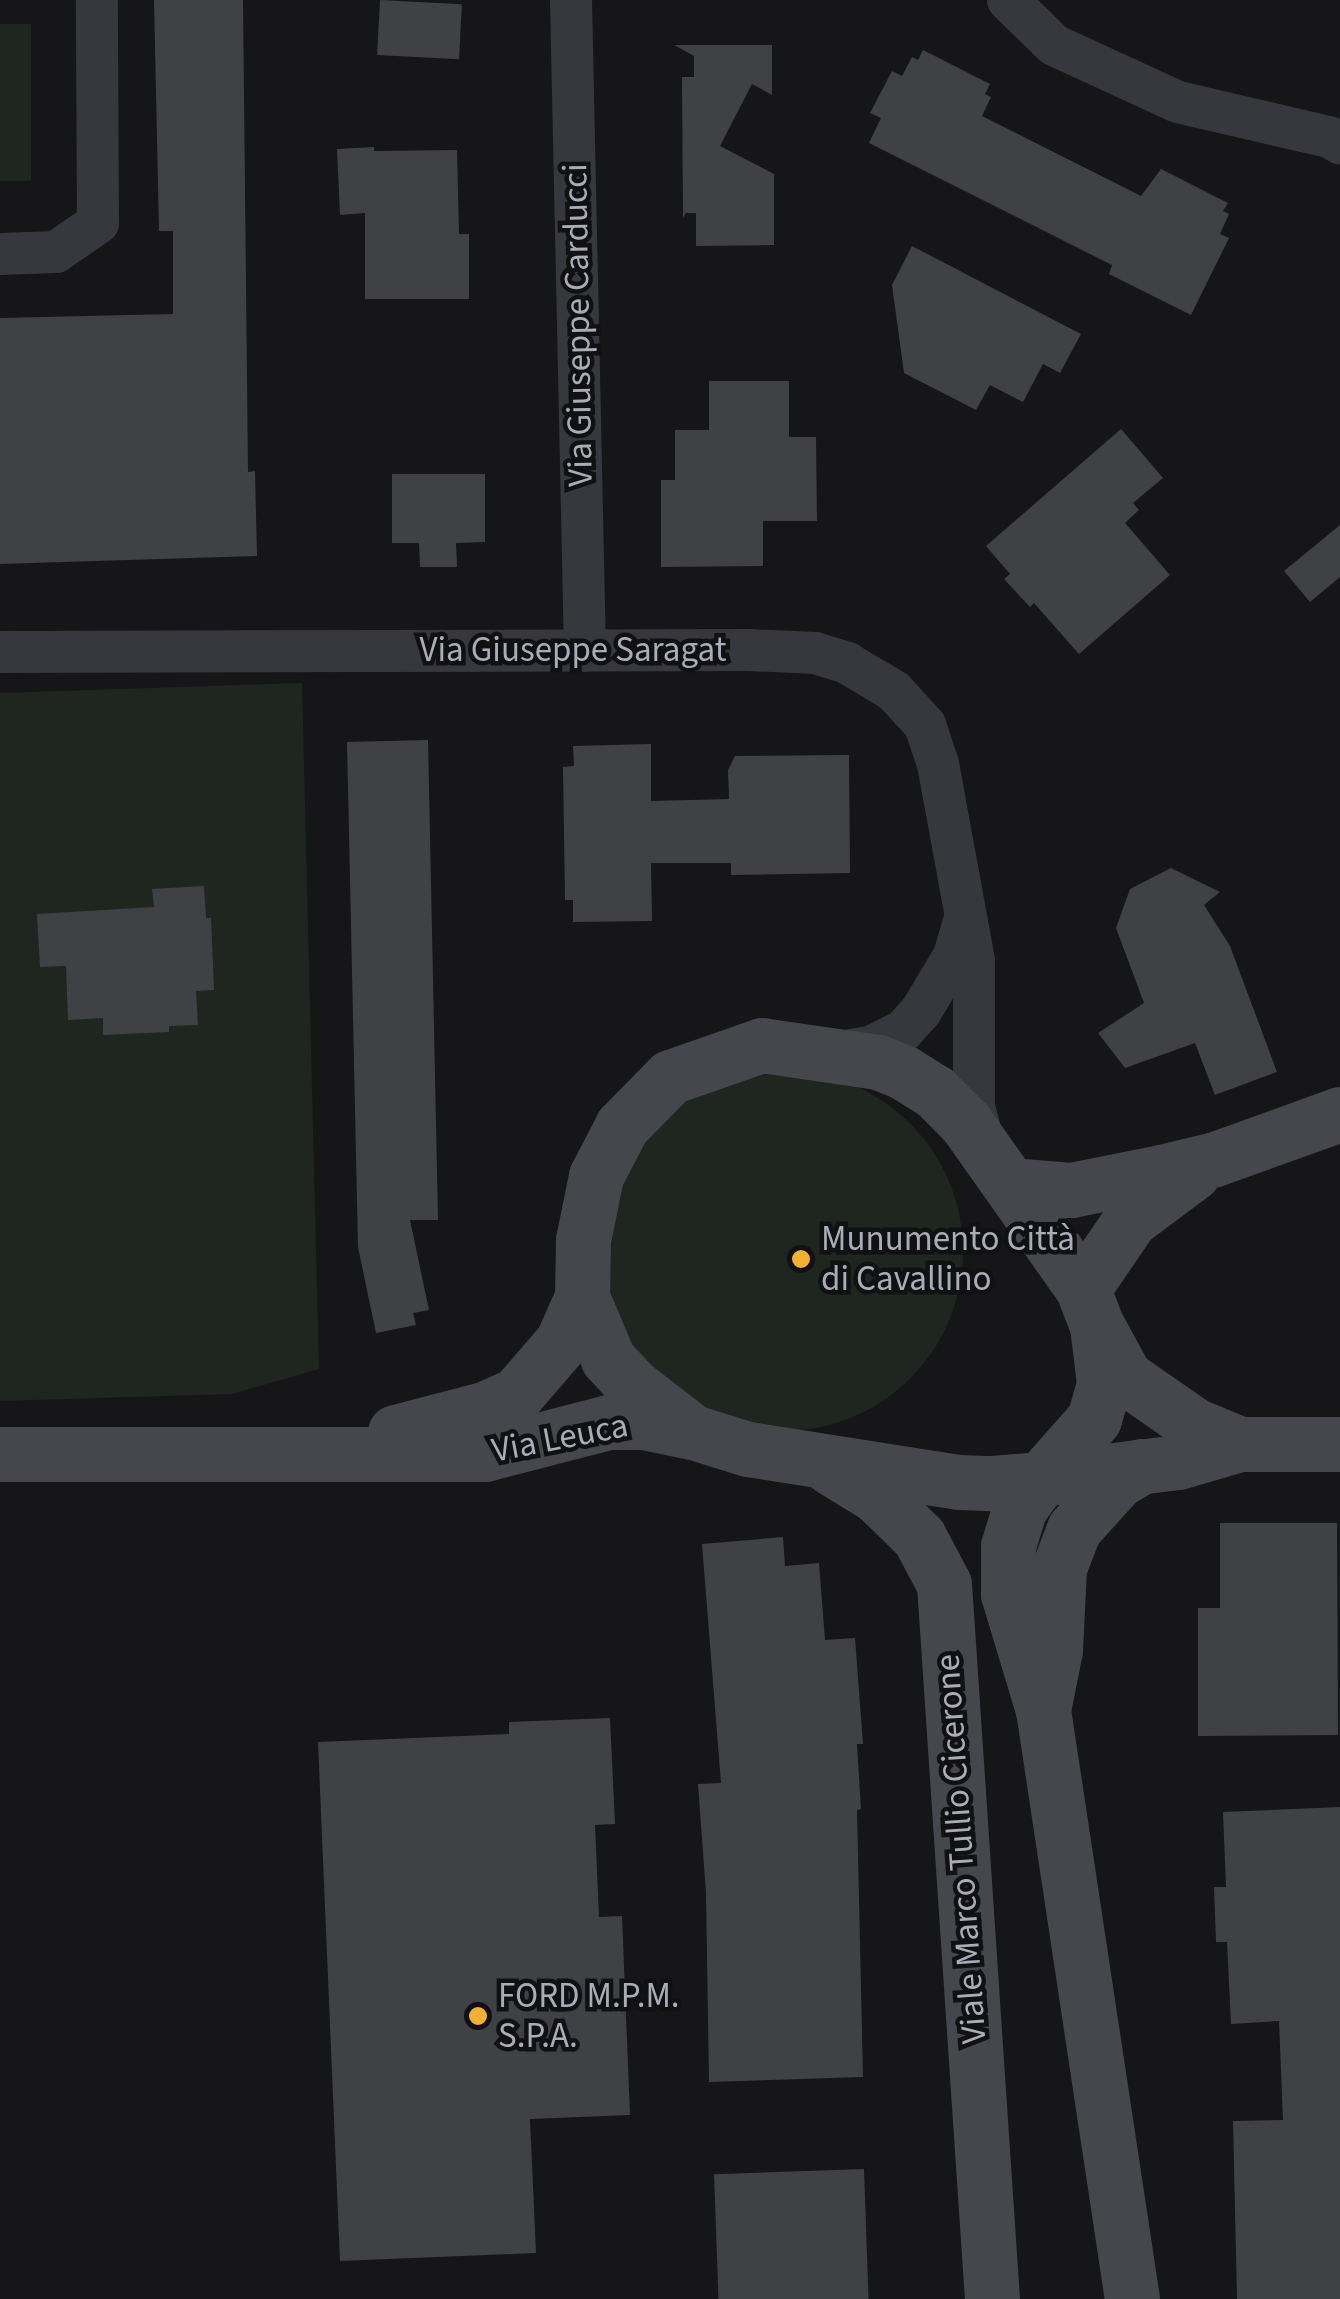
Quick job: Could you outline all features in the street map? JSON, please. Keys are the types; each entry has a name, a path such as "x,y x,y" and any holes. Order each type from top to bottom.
{"main road":[{"path":"693,1432 632,1384 608,1359 582,1297 582,1240 596,1176 622,1126 670,1077 762,1045 878,1062 935,1092 998,1165 1090,1308 1125,1376 1194,1425 1240,1444"},
{"path":"998,1165 1071,1190 1215,1159 1340,1114"},
{"path":"1132,2299 1043,1710 1008,1594 1008,1546 1018,1509 1094,1419 1104,1383 1090,1308 1130,1220 1166,1190 1215,1159"},
{"name":"Via Leuca","path":"306,1453 452,1419 517,1394 562,1342 582,1297"},
{"name":"Via Leuca","path":"0,1454 485,1454 609,1422 644,1422 748,1449 958,1482 1042,1478"},
{"path":"1042,1478 1178,1462 1240,1444 1340,1444"},
{"name":"Viale Marco Tullio Cicerone","path":"815,1458 876,1496 904,1523 918,1537 944,1584 992,2299"},
{"path":"1043,1710 1055,1650 1058,1568 1074,1529 1117,1481 1142,1466"}],"street":[{"path":"0,254 56,252 98,223 97,0"},
{"name":"Via Giuseppe Carducci","path":"571,0 585,650"},
{"path":"1008,0 1054,45 1178,102 1329,136 1340,143"},
{"name":"Via Giuseppe Saragat","path":"0,652 585,650 815,653 847,663 894,691 925,725 938,764 974,961 974,1106 998,1165"},
{"path":"826,1055 870,1047 903,1030 940,985 965,916"}],"shaded area":[{"path":"0,24 31,24 31,181 0,181"},
{"path":"302,683 319,1369 232,1394 0,1401 0,693"},
{"path":"783,1071 818,1075 852,1085 883,1101 910,1124 933,1151 949,1182 959,1216 963,1251 959,1286 949,1320 933,1351 910,1378 883,1401 852,1417 818,1427 783,1431 748,1427 714,1417 683,1401 656,1378 633,1351 617,1320 607,1286 603,1251 607,1216 617,1182 633,1151 656,1124 683,1101 714,1085 748,1075"}],"building":[{"path":"154,0 243,0 248,472 255,471 257,556 0,564 0,318 173,314 173,231 159,231"},
{"path":"380,0 462,4 459,59 377,55"},
{"path":"674,45 772,45 772,95 752,84 720,146 774,174 774,245 696,246 696,213 686,213 683,218 682,77 694,77 694,56"},
{"path":"923,50 990,84 985,94 991,97 982,116 1141,196 1161,169 1228,203 1223,211 1229,214 1220,234 1229,238 1191,315 1109,274 1112,265 869,143 881,118 870,113 892,71 902,76 912,57 918,60"},
{"path":"374,147 374,151 457,150 459,234 469,234 469,299 365,299 365,213 340,215 337,149"},
{"path":"912,246 1081,334 1060,373 1043,364 1023,402 990,385 976,410 904,373 892,285"},
{"path":"709,381 789,381 789,437 816,437 817,521 763,521 763,566 661,567 661,480 675,480 675,430 709,430"},
{"path":"1121,429 1163,478 1133,503 1139,510 1125,523 1170,575 1079,654 1034,603 1030,607 1004,579 1010,574 986,546"},
{"path":"392,474 485,474 485,542 456,543 457,567 420,567 419,543 392,543"},
{"path":"1340,525 1340,577 1310,602 1284,571"},
{"path":"428,740 438,1220 410,1220 429,1310 413,1313 416,1325 376,1333 358,1247 347,742"},
{"path":"651,744 651,801 729,799 728,770 735,756 849,755 850,873 731,875 731,863 651,863 652,921 573,922 573,900 565,900 563,767 574,766 573,746"},
{"path":"1171,868 1220,892 1204,905 1230,946 1277,1072 1215,1095 1195,1043 1125,1068 1098,1033 1144,1003 1116,928 1130,889"},
{"path":"204,886 206,918 211,918 214,990 196,991 198,1025 169,1026 169,1032 103,1035 103,1018 68,1020 66,966 40,967 37,914 154,907 152,889"},
{"path":"1220,1523 1337,1523 1338,1735 1198,1736 1198,1608 1220,1608"},
{"path":"783,1537 785,1566 819,1563 825,1640 855,1638 863,1744 857,1744 861,1809 857,1810 863,2077 709,2082 706,1893 698,1784 721,1783 702,1544"},
{"name":"FORD M.P.M. S.P.A.","path":"610,1718 615,1824 595,1825 599,1917 622,1916 630,2115 530,2119 536,2253 340,2261 318,1742 509,1734 509,1722"},
{"path":"1340,1807 1340,2299 1237,2299 1233,2121 1283,2120 1279,2021 1231,2024 1227,1942 1216,1942 1214,1887 1226,1887 1223,1812"},
{"path":"864,2169 869,2299 718,2299 714,2174"}],"place":[{"name":"Munumento Città di Cavallino","path":"801,1259"},
{"name":"FORD M.P.M. S.P.A.","path":"478,2016"}]}
